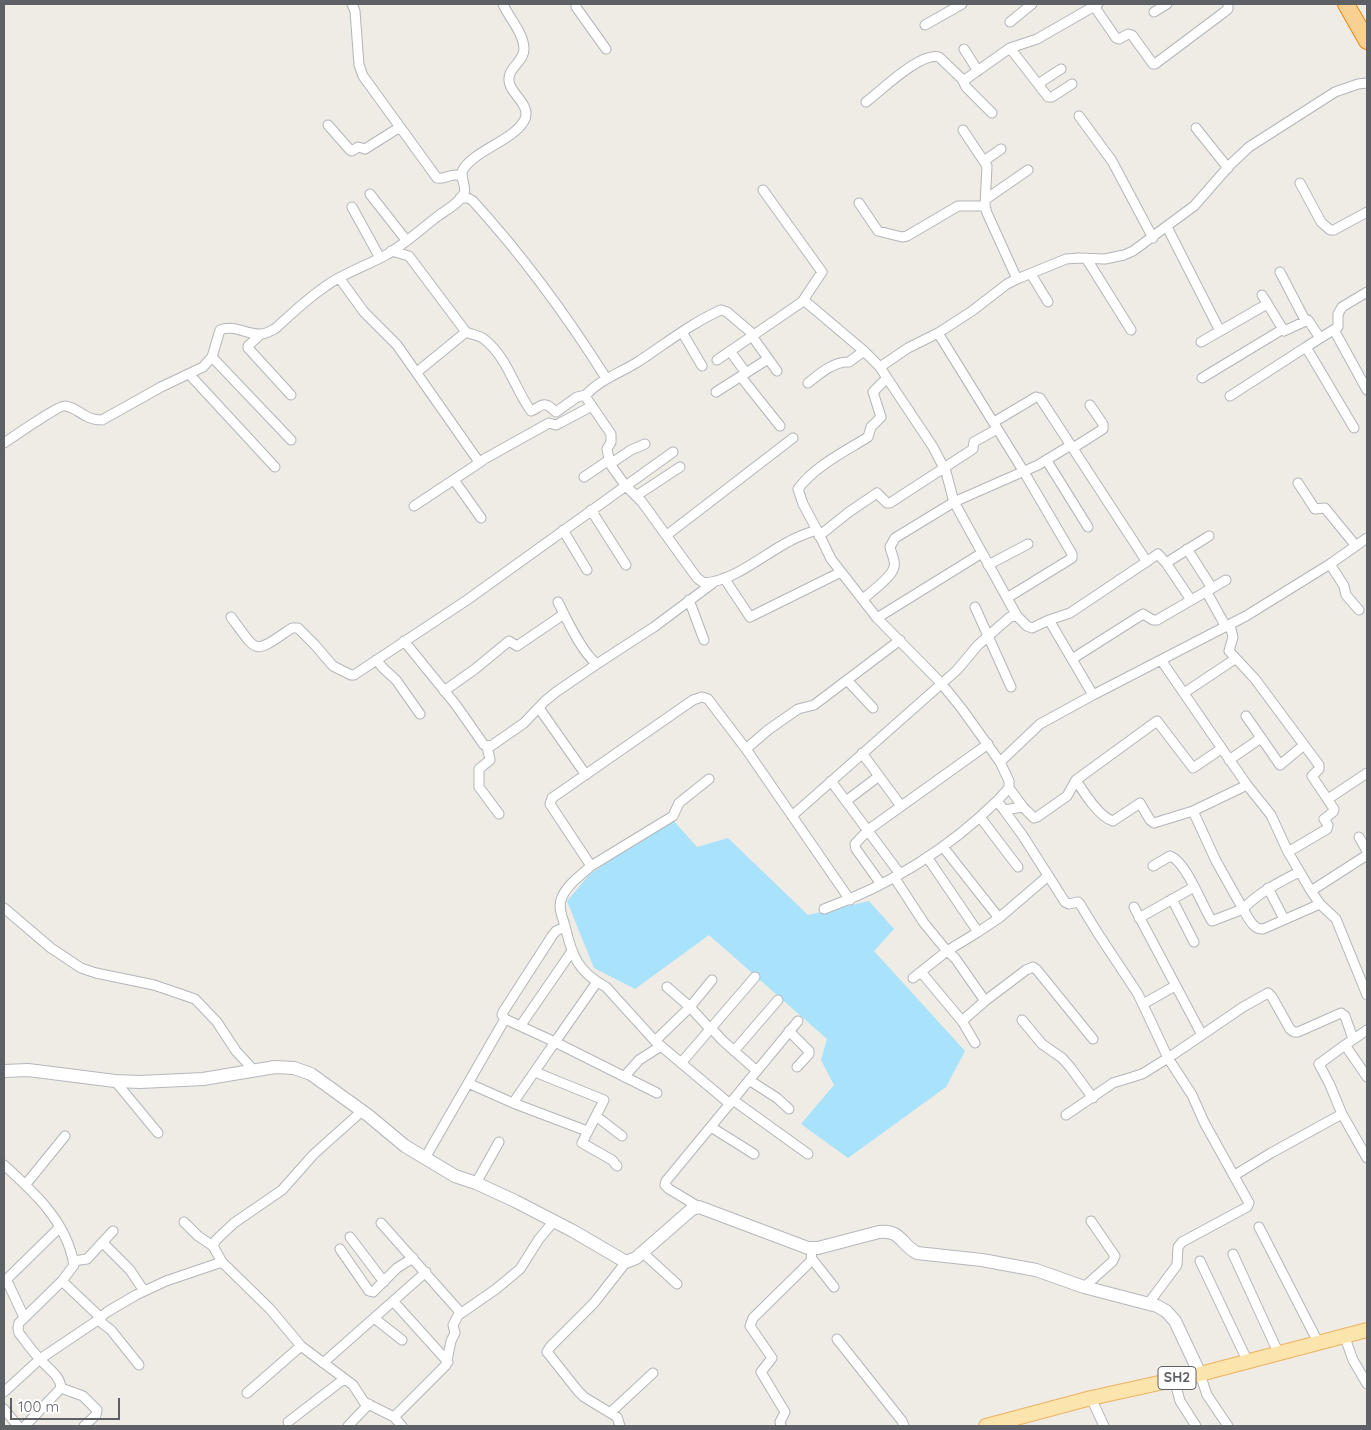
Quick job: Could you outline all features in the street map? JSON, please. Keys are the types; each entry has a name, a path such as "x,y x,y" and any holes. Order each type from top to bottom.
{"highway":[{"path":"1346,4 1367,41"},
{"path":"1358,4 1367,22"}],"main road":[{"name":"SH2","path":"986,1426 1090,1398 1200,1374 1247,1360 1367,1330"}],"street":[{"path":"352,4 356,11 360,71 437,178 441,179 454,174 462,176"},
{"path":"291,395 248,346 261,334 276,328 327,285 391,251 460,198 464,193 463,169 479,154 503,140 524,121 525,107 510,84 509,77 510,71 523,54 523,39 503,4"},
{"path":"576,4 576,7 606,50"},
{"path":"925,25 962,4"},
{"path":"1010,22 1032,4"},
{"path":"1154,12 1167,4"},
{"path":"962,79 969,78 1010,48 1037,39 1096,5 1116,38 1119,39 1128,34 1132,36 1152,64 1155,64 1228,9 1228,4"},
{"path":"1010,48 1050,98 1072,84"},
{"path":"964,49 978,71"},
{"path":"866,102 919,61 934,56 939,57 962,79 966,87 992,113"},
{"path":"1038,84 1062,69"},
{"path":"880,367 908,348 938,333 972,311 1007,284 1066,259 1105,259 1133,251 1194,206 1249,148 1335,92 1367,83"},
{"path":"1080,116 1112,161 1153,238"},
{"path":"328,125 351,151 358,147 365,149 400,128"},
{"path":"1196,128 1228,168"},
{"path":"962,130 984,161 988,171 987,213 1018,280"},
{"path":"984,161 1002,150"},
{"path":"859,203 878,231 902,237 908,236 958,206 986,202 1028,170"},
{"path":"1300,183 1321,222 1330,230 1334,230 1367,212"},
{"path":"718,360 802,302 822,272 763,190"},
{"path":"370,194 406,240"},
{"path":"460,198 468,198 473,201 534,275 570,323 606,378"},
{"path":"352,208 380,258"},
{"path":"1167,227 1220,331"},
{"path":"391,251 408,256 466,332 482,337 494,349 510,372 531,411 542,405 547,405 556,412 577,397 586,395 606,378 634,364 706,316 721,310 727,312 753,336 777,371"},
{"path":"1086,258 1130,330"},
{"path":"1280,272 1305,320 1310,322 1320,338"},
{"path":"1031,274 1048,302"},
{"path":"340,279 364,312 397,345 477,460 482,462"},
{"path":"1230,396 1334,330 1339,324 1338,314 1342,307 1367,292"},
{"path":"1262,295 1283,329"},
{"path":"802,302 809,303 880,367 933,447 944,467 954,502 1017,616 1030,628 1070,614 1158,554 1191,600"},
{"path":"1201,342 1267,304"},
{"path":"1202,378 1283,329 1286,331 1305,320"},
{"path":"4,443 60,406 69,407 93,420 102,420 203,367 212,357 220,330 231,327 261,334"},
{"path":"1334,330 1367,390"},
{"path":"417,372 466,332"},
{"path":"682,332 702,366"},
{"path":"938,333 996,425 1072,556 1007,598"},
{"path":"1306,347 1354,428"},
{"path":"730,351 744,375 780,426"},
{"path":"808,383 833,365 849,362 864,351"},
{"path":"212,357 291,440"},
{"path":"716,392 768,359"},
{"path":"189,374 275,467"},
{"path":"887,378 873,392 881,417 871,426 868,437 840,454 806,479 798,490 803,504 831,559 877,618 941,683 988,744 1000,762 1009,781 1009,788 1032,817 1037,817 1067,796 1076,780 1157,721 1192,768 1221,749"},
{"path":"586,395 611,434 611,442 607,449 609,462 667,534 697,578 704,583 713,583"},
{"path":"487,746 491,746 524,723 556,692 654,627 713,583 746,568 788,542 818,533 877,494 887,503 890,503 973,449 974,442 1036,397 1040,398 1147,562"},
{"path":"863,599 894,569 895,565 890,547 895,538 954,502 1047,461 1103,429 1103,424 1090,405"},
{"path":"414,506 482,462 549,423 560,424 592,406"},
{"path":"667,534 793,438"},
{"path":"584,477 645,444"},
{"path":"231,617 256,648 264,647 295,627 301,630 333,666 351,675 467,600 673,452"},
{"path":"1047,461 1088,527"},
{"path":"636,496 680,467"},
{"path":"454,480 481,518"},
{"path":"1298,483 1315,508 1327,510 1356,546"},
{"path":"591,510 626,564"},
{"path":"564,530 587,570"},
{"path":"1166,563 1209,536"},
{"path":"1000,762 1034,728 1093,694 1228,626 1330,564 1367,538"},
{"path":"988,565 1028,544"},
{"path":"1187,549 1233,637 1228,651 1250,673 1319,765 1319,769 1312,776 1334,810 1324,819 1328,825 1327,829 1288,852"},
{"path":"877,618 982,553"},
{"path":"1330,564 1343,584 1346,595 1359,610"},
{"path":"724,578 750,617 842,572"},
{"path":"1072,659 1143,614 1155,621 1226,580"},
{"path":"689,600 704,640"},
{"path":"558,602 576,637 597,664"},
{"path":"975,607 1011,687"},
{"path":"444,691 509,641 518,646 564,614"},
{"path":"792,816 957,670 978,645 1010,617 1017,616"},
{"path":"1049,620 1093,694"},
{"path":"746,749 768,730 798,709 814,705 900,640"},
{"path":"404,641 484,745 487,746 490,759 479,769 479,785 499,814"},
{"path":"1184,692 1235,659"},
{"path":"376,660 396,680 420,714"},
{"path":"1161,660 1221,749 1271,815 1288,852 1310,891 1320,904 1336,919 1367,996"},
{"path":"846,680 872,708"},
{"path":"591,866 550,804 550,801 694,700 702,697 712,703 746,749 850,900"},
{"path":"539,708 586,775"},
{"path":"1246,716 1280,765 1304,746"},
{"path":"1229,760 1260,738"},
{"path":"881,884 856,849 855,844 857,841 868,830 988,744"},
{"path":"862,753 901,806"},
{"path":"1328,799 1367,773"},
{"path":"846,801 879,776"},
{"path":"708,779 679,803 673,816 591,866 565,891 561,898 560,911 572,951 581,969 596,982 606,987 658,1043 681,1063 731,1102 808,1154"},
{"path":"1076,780 1103,815 1113,821 1140,803 1150,820 1154,823 1193,811 1247,785"},
{"path":"831,781 868,830 924,922 955,958 985,1001"},
{"path":"824,910 850,900 881,884 943,847 980,817 1009,788"},
{"path":"997,801 1023,836 1067,903 1078,902 1080,904 1138,994 1168,1058 1192,1095 1204,1122 1235,1175 1249,1205 1182,1242 1178,1247 1177,1265 1148,1304"},
{"path":"1004,810 1023,807"},
{"path":"1193,811 1216,861 1242,909 1259,929 1263,929 1320,904"},
{"path":"980,817 1018,867"},
{"path":"1310,891 1367,853 1359,837"},
{"path":"943,847 999,918"},
{"path":"1154,866 1172,856 1187,873 1212,921 1242,909 1268,888 1299,872"},
{"path":"927,857 978,932"},
{"path":"913,978 947,951 999,918 1048,876"},
{"path":"1140,918 1194,887"},
{"path":"1268,888 1284,919"},
{"path":"1172,900 1194,942"},
{"path":"1134,907 1202,1035"},
{"path":"4,908 40,940 81,968 154,985 196,999 217,1022 251,1070"},
{"path":"565,927 556,931 552,936 502,1015 505,1019 521,1025 658,1093"},
{"path":"521,1025 572,951"},
{"path":"962,1021 985,1001 1033,967 1093,1039"},
{"path":"921,972 962,1021 975,1043"},
{"path":"681,1063 754,977"},
{"path":"624,1077 658,1043 712,980"},
{"path":"513,1103 596,982"},
{"path":"1143,1004 1175,986"},
{"path":"667,987 757,1071"},
{"path":"1066,1115 1113,1083 1142,1074 1243,1007 1268,993 1290,1029 1294,1032 1341,1013 1345,1016 1349,1042 1367,1077"},
{"path":"734,1051 778,1000"},
{"path":"425,1158 505,1019"},
{"path":"1022,1020 1042,1044 1062,1058 1093,1098"},
{"path":"798,1021 666,1181 665,1185 699,1207 812,1254 834,1287"},
{"path":"1367,1030 1319,1064 1330,1084 1342,1114 1367,1158"},
{"path":"789,1031 809,1051 809,1054 797,1067"},
{"path":"4,1071 28,1070 115,1081 140,1082 203,1079 275,1067 294,1068 311,1074 362,1111 405,1146 455,1176 476,1183 554,1221 626,1262"},
{"path":"535,1072 603,1099 604,1102 582,1143 612,1160 617,1166"},
{"path":"749,1080 777,1098 789,1109"},
{"path":"115,1081 158,1133"},
{"path":"468,1083 513,1103 587,1131"},
{"path":"212,1246 234,1223 282,1190 314,1154 362,1111"},
{"path":"1235,1175 1342,1114"},
{"path":"596,1116 622,1136"},
{"path":"711,1127 754,1154"},
{"path":"26,1184 65,1136"},
{"path":"476,1183 499,1142"},
{"path":"4,1165 42,1200 60,1227 72,1254 74,1264 71,1270 24,1317 19,1323 18,1328 19,1333 58,1378 61,1388"},
{"path":"620,1426 619,1420 611,1412 584,1397 578,1391 547,1352 594,1303 626,1262 636,1258 692,1209 699,1207"},
{"path":"394,1417 448,1362 451,1341 455,1333 453,1325 460,1314 503,1284 520,1269 539,1239 554,1221"},
{"path":"1084,1288 1112,1262 1115,1256 1091,1221"},
{"path":"184,1222 198,1236 212,1246 222,1262 270,1309 301,1346 353,1386 364,1402 394,1417 402,1426"},
{"path":"381,1223 459,1310 460,1314"},
{"path":"24,1317 7,1281 60,1227"},
{"path":"1260,1227 1318,1342"},
{"path":"73,1261 87,1259 113,1231"},
{"path":"781,1426 780,1422 785,1412 761,1372 772,1358 750,1326 750,1323 812,1254 879,1232 890,1231 898,1235 910,1249 917,1253 982,1260 1036,1270 1084,1288 1148,1304 1166,1311 1175,1321 1200,1374 1207,1395 1228,1426"},
{"path":"350,1237 384,1282"},
{"path":"103,1243 130,1270 144,1292"},
{"path":"340,1249 371,1292 397,1268 413,1258"},
{"path":"642,1252 677,1284"},
{"path":"1233,1254 1278,1352"},
{"path":"1200,1261 1247,1360"},
{"path":"4,1392 40,1359 107,1312 166,1281 222,1262"},
{"path":"323,1363 426,1272"},
{"path":"62,1281 111,1330 139,1364"},
{"path":"392,1301 448,1362"},
{"path":"374,1318 402,1340"},
{"path":"1344,1335 1353,1360 1367,1384"},
{"path":"837,1339 904,1426"},
{"path":"247,1393 301,1346"},
{"path":"611,1412 653,1373"},
{"path":"288,1422 344,1379"},
{"path":"1174,1379 1180,1401 1196,1426"},
{"path":"29,1425 61,1388"},
{"path":"61,1388 83,1396 97,1410 96,1415 84,1426"},
{"path":"1090,1398 1104,1426"},
{"path":"348,1426 368,1404"},
{"path":"4,1409 18,1426"}],"water":[{"path":"672,819 697,847 728,838 808,915 869,901 894,929 874,951 965,1051 946,1087 848,1158 801,1124 834,1085 821,1060 827,1039 709,935 635,989 594,968 567,901 590,874"}]}
